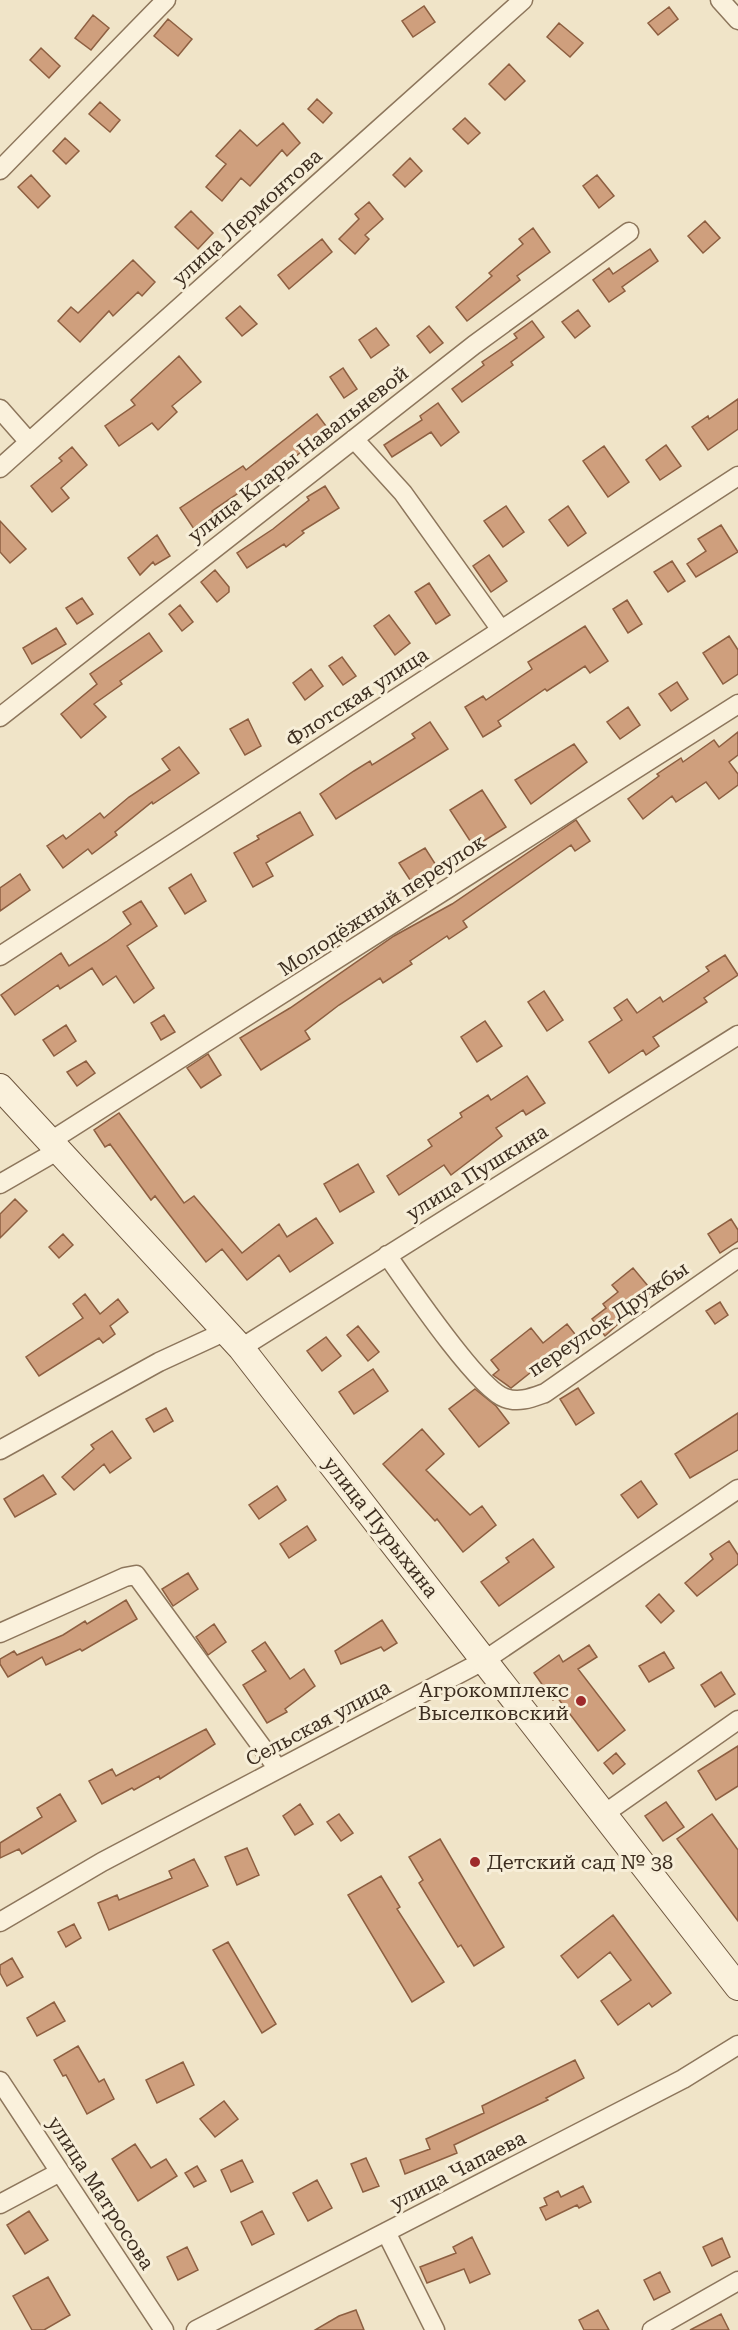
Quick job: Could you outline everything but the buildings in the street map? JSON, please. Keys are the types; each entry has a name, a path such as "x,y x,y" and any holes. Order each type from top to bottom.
{"street":[{"path":"0,170 166,0"},
{"name":"улица Лермонтова","path":"0,468 523,0"},
{"path":"720,0 738,20"},
{"name":"улица Клары Навальневой","path":"0,717 474,345 629,232"},
{"path":"0,409 29,442"},
{"path":"354,439 403,493 501,630"},
{"name":"Флотская улица","path":"0,956 738,476"},
{"name":"Молодёжный переулок","path":"0,1184 53,1147 738,704"},
{"name":"улица Пушкина","path":"0,1450 159,1362 233,1340 387,1255 738,1035"},
{"name":"улица Пурыхина","path":"0,1087 233,1340 738,1987"},
{"name":"переулок Дружбы","path":"387,1255 442,1333 482,1378 503,1398 522,1401 545,1393 738,1258"},
{"name":"Сельская улица","path":"0,1922 102,1862 485,1660 738,1489"},
{"path":"0,1633 125,1577 136,1575 278,1769"},
{"path":"604,1814 738,1720"},
{"name":"улица Чапаева","path":"196,2330 683,2079 738,2046"},
{"name":"улица Матросова","path":"0,2081 164,2330"},
{"path":"0,2204 60,2172"},
{"path":"386,2232 435,2330"},
{"path":"652,2330 738,2281"}],"place":[{"name":"Агрокомплекс Выселковский","path":"581,1701"},
{"name":"Детский сад № 38","path":"475,1862"}]}
